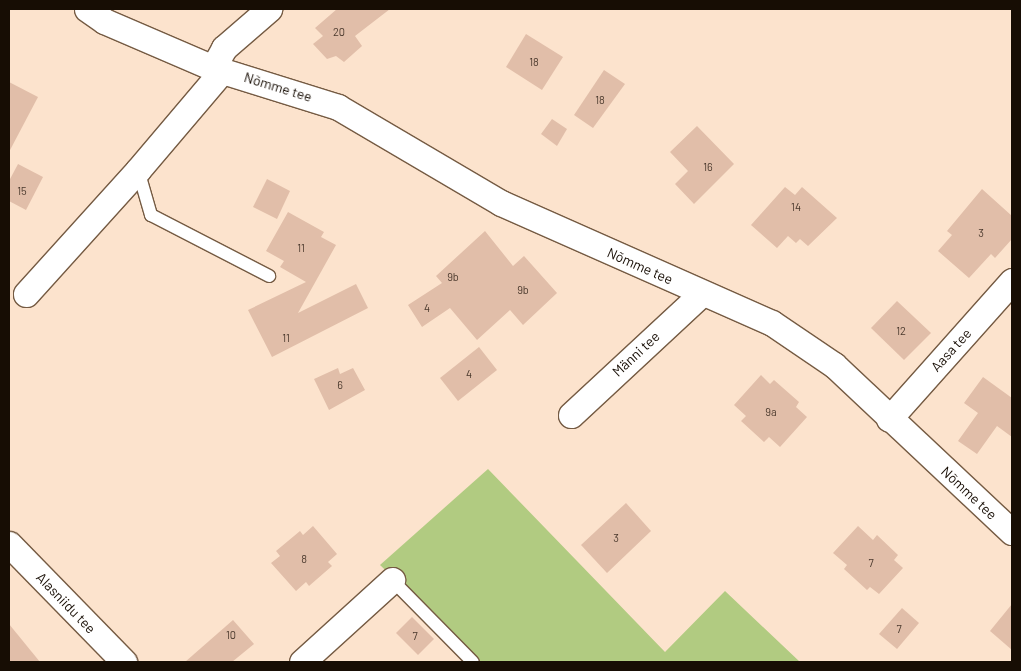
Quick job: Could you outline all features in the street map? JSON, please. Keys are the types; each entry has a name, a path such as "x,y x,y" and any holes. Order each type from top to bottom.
{"street":[{"name":"Nõmme tee","path":"87,9 104,20 218,69 338,107 501,203 701,294 772,323 834,365 1012,532"},
{"path":"26,294 138,170 218,69 224,48 268,9"},
{"name":"Aasa tee","path":"889,418 1012,281"},
{"name":"Männi tee","path":"571,415 701,294"},
{"name":"Alasniidu tee","path":"9,544 124,662"},
{"path":"302,662 392,580"}],"lane":[{"path":"138,170 151,215 269,276"},
{"path":"392,580 473,662"}],"green space":[{"path":"488,469 665,652 725,591 800,662 481,662 380,565"}],"building":[{"path":"337,9 390,9 355,36 362,46 344,62 336,56 327,59 313,44 323,36 315,28"},
{"path":"526,34 563,57 542,90 506,67"},
{"path":"604,70 625,84 593,128 574,115"},
{"path":"9,82 38,97 9,152"},
{"path":"552,119 567,129 557,146 541,134"},
{"path":"697,126 734,164 694,204 675,184 688,171 670,152"},
{"path":"18,164 43,177 26,210 9,201 9,181"},
{"path":"267,179 290,191 277,219 253,207"},
{"path":"785,187 795,195 802,187 837,218 808,246 800,239 796,243 788,236 777,248 751,225"},
{"path":"982,189 1012,216 1012,239 995,258 991,254 969,278 938,251 952,235 947,231"},
{"path":"288,212 324,232 321,237 336,245 298,313 356,284 368,308 272,357 248,310 306,282 280,267 284,261 266,251"},
{"path":"485,231 513,266 524,256 557,293 523,325 510,310 477,340 450,308 422,327 408,305 442,283 436,276"},
{"path":"897,301 931,333 904,360 871,328"},
{"path":"479,347 497,370 458,401 440,378"},
{"path":"338,368 340,374 353,368 365,390 329,410 314,379"},
{"path":"761,375 770,384 774,380 799,402 796,407 807,417 780,447 769,437 764,442 741,421 746,416 734,405"},
{"path":"983,377 1012,398 1012,437 997,426 977,454 958,441 978,413 964,403"},
{"path":"626,503 651,531 607,573 581,545"},
{"path":"313,526 337,554 328,562 332,566 309,586 306,582 296,591 271,563 280,556 276,551 300,531 303,535"},
{"path":"858,526 873,540 877,535 898,555 894,560 903,568 879,594 870,587 867,590 844,569 847,565 833,553"},
{"path":"1012,604 1012,650 990,631"},
{"path":"902,608 919,623 897,649 879,634"},
{"path":"412,617 434,639 418,655 396,633"},
{"path":"233,620 254,644 232,662 185,662"},
{"path":"9,624 40,662 9,662"}]}
